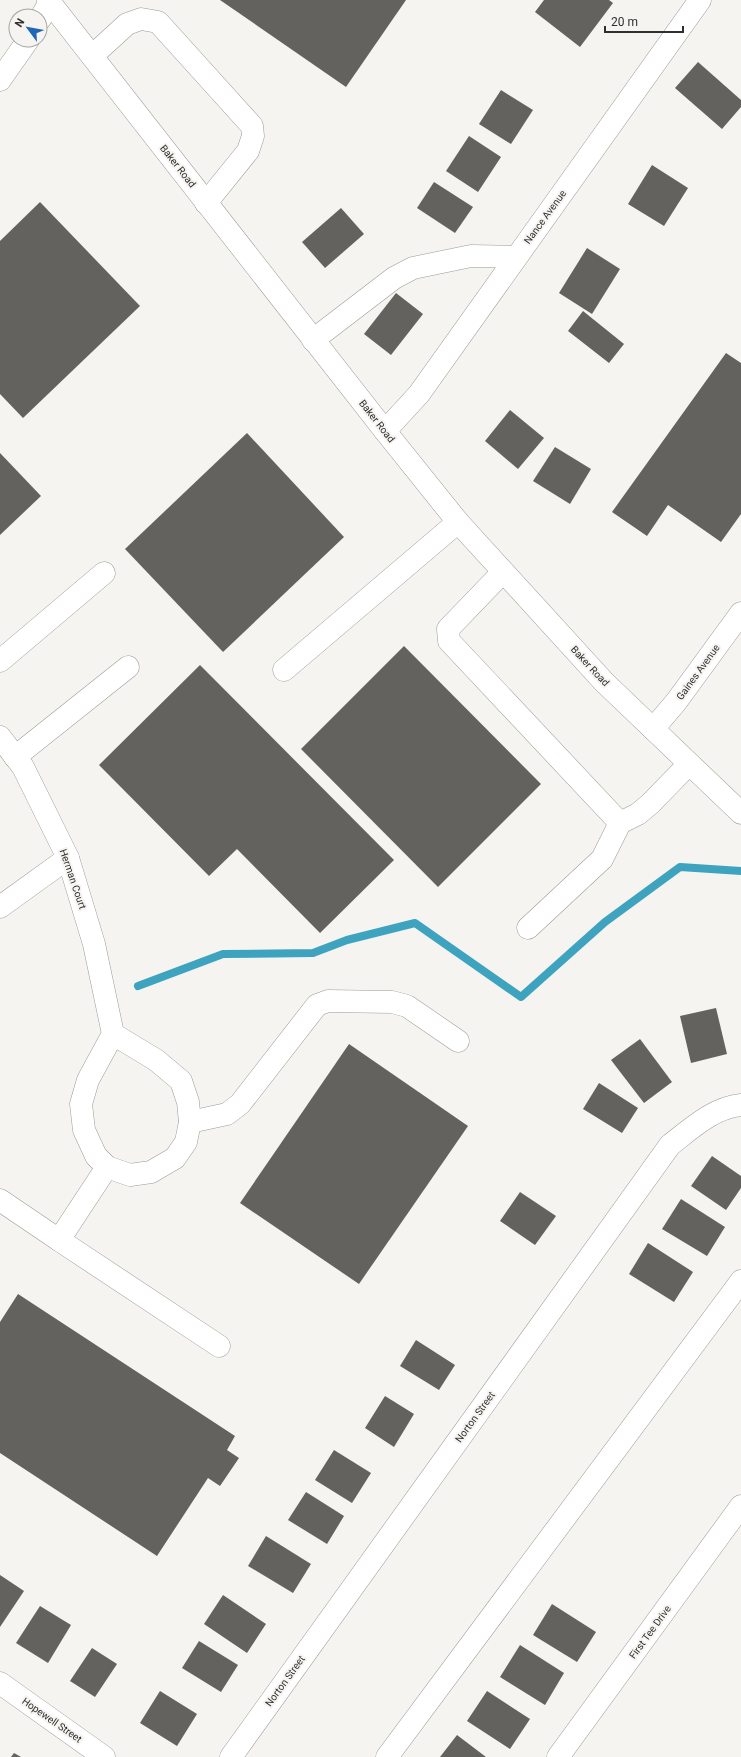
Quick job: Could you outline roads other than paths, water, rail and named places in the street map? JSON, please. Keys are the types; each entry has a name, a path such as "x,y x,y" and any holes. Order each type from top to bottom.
{"street":[{"name":"Nance Avenue","path":"385,431 419,394 700,0"},
{"name":"Baker Road","path":"47,5 92,56 313,340 458,522 604,682 741,813"},
{"path":"92,56 127,24 141,18 158,22 252,126 253,136 248,151 206,203"},
{"path":"0,80 22,48"},
{"path":"313,340 394,278 413,268 471,256 516,257"},
{"path":"284,670 458,522"},
{"path":"503,572 448,629 449,641 620,824"},
{"path":"0,660 104,573"},
{"name":"Gaines Avenue","path":"653,729 676,702 741,612"},
{"path":"15,757 128,667"},
{"name":"Herman Court","path":"0,737 23,767 68,858 94,944 113,1034"},
{"path":"528,928 602,858 620,824 638,814 650,804 689,764"},
{"path":"0,907 68,858"},
{"path":"190,1122 227,1114 240,1104 317,1005 328,1001 392,1002 407,1006 458,1041"},
{"path":"113,1034 156,1060 181,1081 188,1102 190,1122 186,1142 175,1158 151,1172 130,1175 107,1167 96,1156 84,1130 81,1104 88,1080 113,1034"},
{"name":"Norton Street","path":"230,1757 670,1145 700,1122 726,1107 741,1105"},
{"path":"59,1240 107,1167"},
{"path":"0,1200 219,1346"},
{"path":"387,1757 741,1281"},
{"name":"First Tee Drive","path":"558,1757 741,1506"},
{"name":"Hopewell Street","path":"0,1683 104,1757"}],"waterway":[{"path":"138,986 223,954 313,953 347,940 415,923 521,997 605,922 680,867 741,871"}]}
